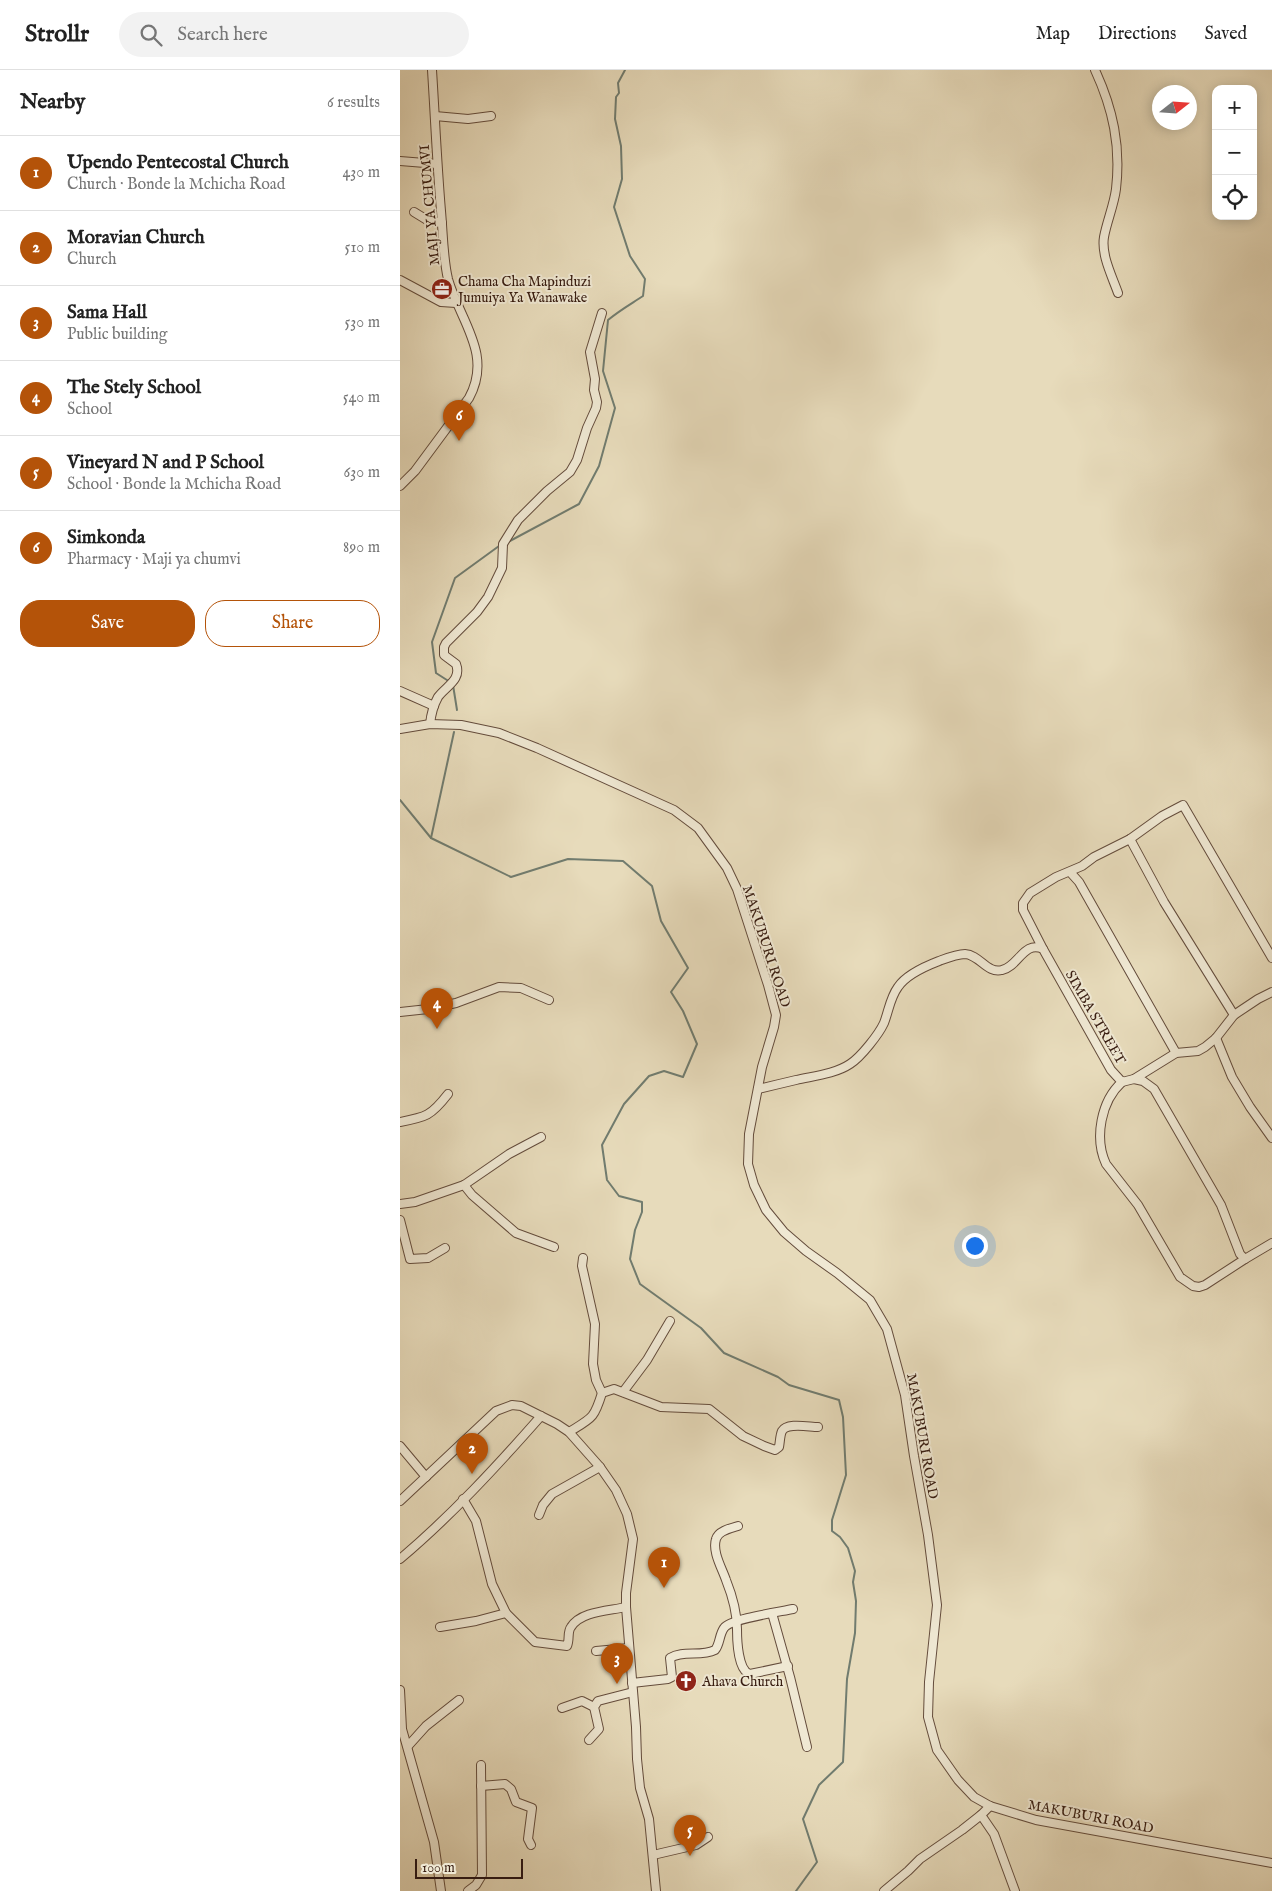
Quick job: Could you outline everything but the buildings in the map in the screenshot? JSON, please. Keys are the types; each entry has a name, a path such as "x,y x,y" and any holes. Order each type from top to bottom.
{"street":[{"name":"MAJI YA CHUMVI","path":"400,486 427,456 469,398 475,387 479,370 476,349 456,303 446,266 437,164 432,70"},
{"path":"1095,70 1114,122 1118,145 1116,190 1104,239 1106,255 1118,293"},
{"path":"435,116 468,118 490,116"},
{"path":"400,161 437,164"},
{"path":"414,212 427,220 442,223"},
{"path":"400,280 441,302 456,303"},
{"path":"430,724 434,706 439,696 457,675 456,664 444,655 444,647 451,636 477,612 488,597 502,568 503,544 522,516 570,472 577,460 587,428 596,408 595,379 590,352 602,312"},
{"path":"400,691 434,706"},
{"name":"MAKUBURI ROAD","path":"400,728 430,724 461,725 499,733 598,774 674,810 698,828 727,868 737,888 776,1015 762,1067 749,1134 748,1164 754,1185 766,1210 784,1232 870,1300 887,1329 905,1395 928,1535 937,1605 929,1682 928,1717 937,1750 958,1780 974,1797 990,1806 1036,1820 1272,1862"},
{"path":"1176,1053 1083,889 1070,872 1082,866 1094,856 1130,839 1162,816 1183,806 1272,958"},
{"path":"1130,839 1164,902 1234,1016"},
{"name":"SIMBA STREET","path":"1070,872 1030,893 1023,903 1023,910 1042,949 1111,1070 1122,1082 1134,1079 1176,1053 1198,1051 1216,1038 1234,1016 1258,999 1272,992"},
{"path":"758,1089 844,1068 856,1060 880,1030 884,1023 889,1002 899,985 925,967 938,961 968,954 991,970 998,971 1006,969 1029,948 1038,947 1042,949"},
{"path":"400,1012 456,1003 482,991 499,987 521,988 549,1000"},
{"path":"1216,1038 1232,1077 1250,1108 1272,1138"},
{"path":"1134,1079 1143,1081 1154,1089 1221,1205 1238,1250 1245,1259"},
{"path":"1122,1082 1116,1087 1105,1104 1100,1133 1103,1156 1106,1164 1138,1205 1180,1277 1193,1286 1205,1285 1272,1243"},
{"path":"400,1122 427,1116 436,1110 448,1094"},
{"path":"400,1204 415,1202 464,1186 509,1154 541,1137"},
{"path":"464,1186 516,1233 554,1247"},
{"path":"400,1220 410,1259 428,1258 446,1248"},
{"path":"569,1432 591,1419 596,1413 602,1392 596,1380 593,1364 595,1324 582,1266 583,1258"},
{"path":"622,1392 647,1360 670,1321"},
{"path":"602,1392 614,1388 661,1406 704,1408 713,1411 743,1436 775,1450 779,1447 782,1431 785,1428 796,1426 818,1428"},
{"path":"400,1501 496,1411 512,1405 521,1406 569,1432 600,1468 621,1500 631,1527 632,1549 626,1607 639,1782 649,1820 656,1891"},
{"path":"400,1559 426,1537 502,1460 541,1416"},
{"path":"400,1446 426,1476"},
{"path":"539,1515 543,1505 552,1494 600,1468"},
{"path":"463,1499 474,1516 492,1584 500,1603 506,1613 535,1642 566,1646 568,1644 569,1628 579,1617 626,1607"},
{"path":"738,1526 721,1533 716,1538 716,1543 718,1560 727,1582 737,1620 737,1644 745,1672 750,1674 788,1666"},
{"path":"632,1683 672,1677 669,1661 671,1656 715,1650 724,1628 737,1620 793,1608"},
{"path":"440,1628 476,1622 506,1613"},
{"path":"772,1613 788,1666 806,1747"},
{"path":"596,1651 629,1648"},
{"path":"400,1690 401,1728 408,1746 434,1842 441,1891"},
{"path":"594,1706 598,1701 633,1692"},
{"path":"408,1746 426,1726 459,1700"},
{"path":"562,1708 582,1701 594,1706"},
{"path":"589,1740 599,1729 594,1706"},
{"path":"468,1891 476,1885 482,1875 482,1765"},
{"path":"481,1786 505,1784 511,1789 516,1802 532,1808 528,1839 531,1845"},
{"path":"884,1891 920,1859 981,1815 990,1806"},
{"path":"981,1815 994,1834 1015,1891"},
{"path":"653,1855 696,1845 708,1837"}],"waterway":[{"path":"508,542 579,504 599,466 615,408 603,371 608,320 643,296 645,279 630,256 614,207 622,179 621,146 615,119 616,97 619,93 618,83 625,70"},
{"path":"450,682 436,673 432,642 455,578 499,546"},
{"path":"453,685 457,710"},
{"path":"431,838 454,732"},
{"path":"400,800 431,838 511,877 568,859 623,861 652,886 661,921 688,968 671,992 683,1011 697,1044 683,1077 664,1071 649,1076 624,1104 602,1145 607,1180 619,1196 642,1202 642,1212 635,1230 630,1259 640,1284 701,1328 724,1353 778,1377 789,1385 839,1400 843,1417 846,1475 832,1520 832,1531 840,1537 848,1548 855,1571 853,1582 856,1601 855,1633 847,1679 843,1762 819,1785 803,1819 817,1862 796,1891"}],"place":[{"name":"Chama Cha Mapinduzi Jumuiya Ya Wanawake","path":"442,289"},
{"name":"Simkonda","path":"459,441"},
{"name":"The Stely School","path":"437,1029"},
{"name":"Moravian Church","path":"472,1474"},
{"name":"Upendo Pentecostal Church","path":"664,1588"},
{"name":"Ahava Church","path":"686,1681"},
{"name":"Sama Hall","path":"617,1684"},
{"name":"Vineyard N and P School","path":"690,1856"}]}
